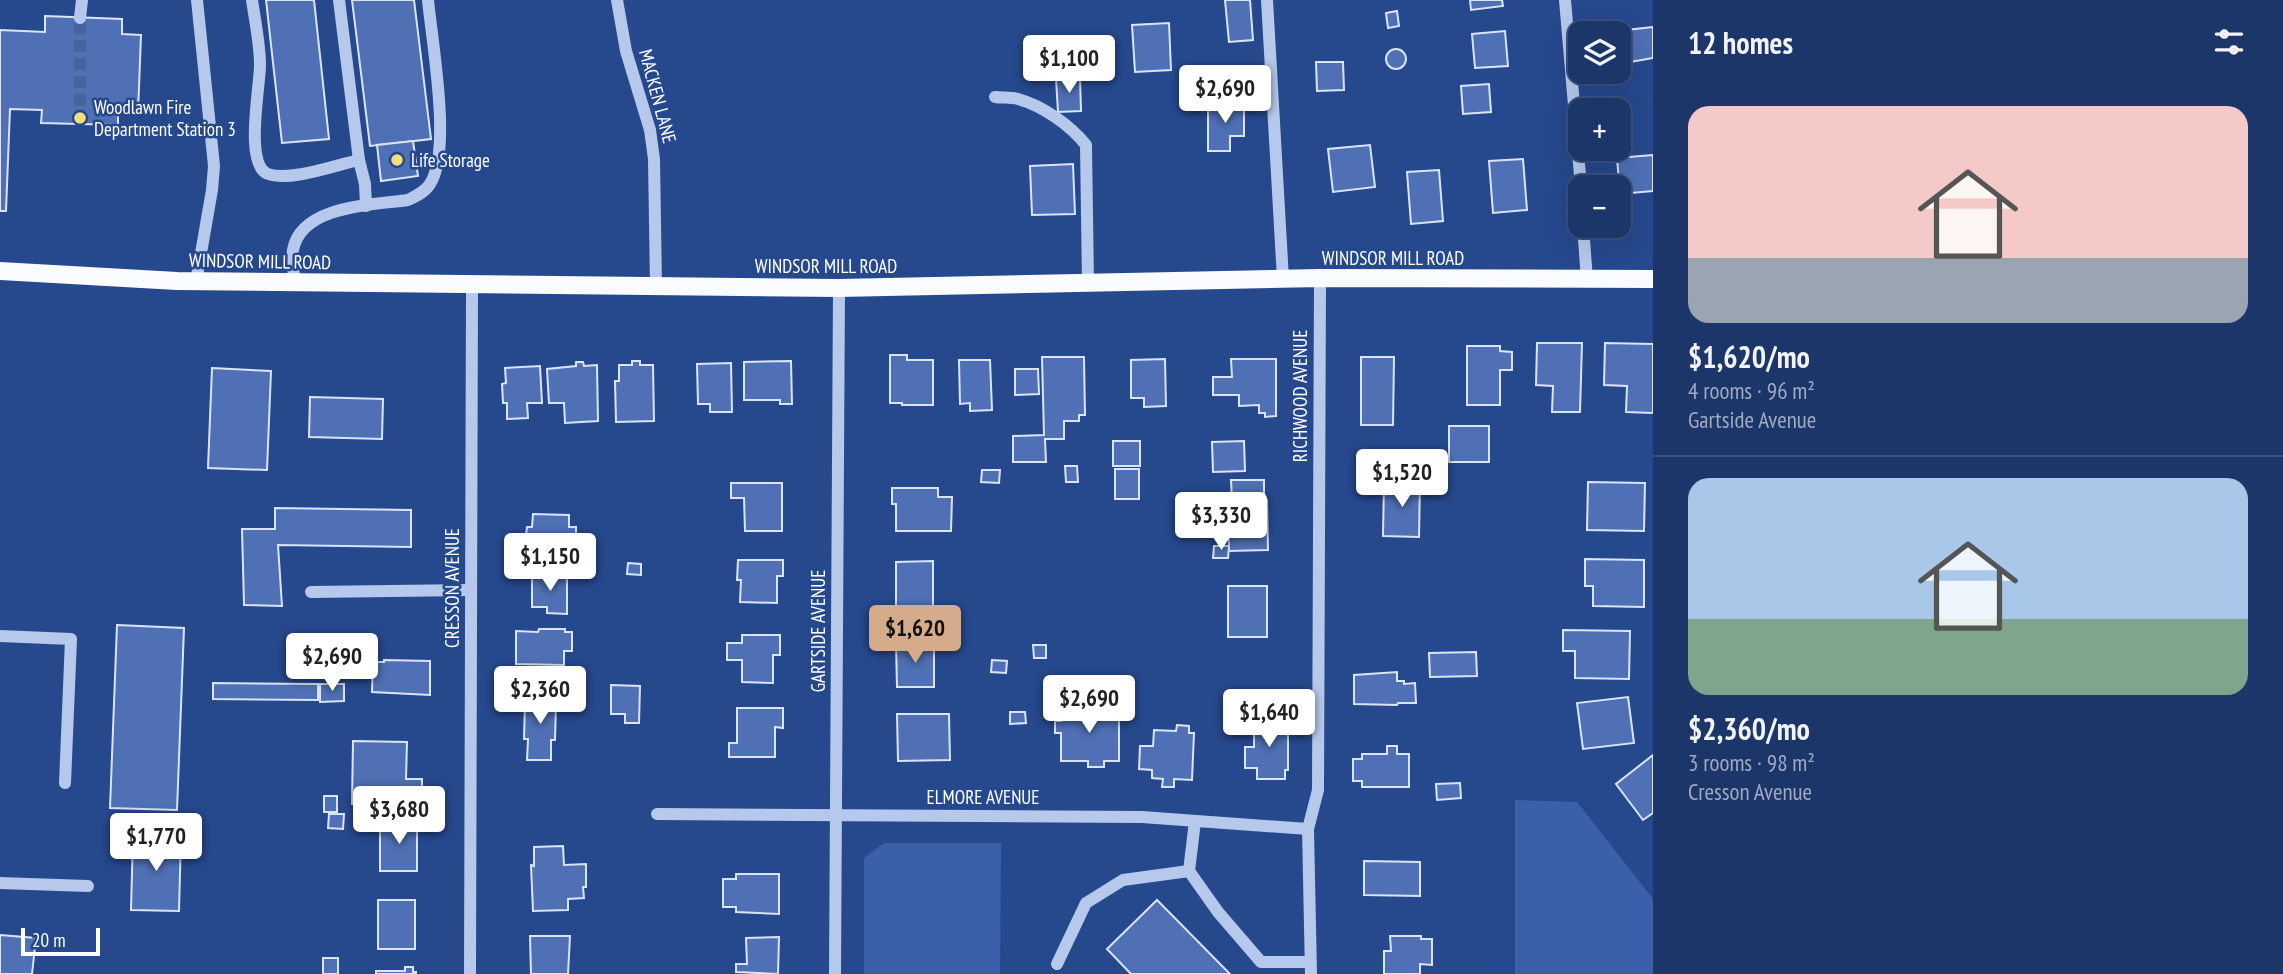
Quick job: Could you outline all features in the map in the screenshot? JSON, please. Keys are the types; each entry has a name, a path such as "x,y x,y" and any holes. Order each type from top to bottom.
{"main road":[{"name":"WINDSOR MILL ROAD","path":"0,271 196,282 839,288 1320,278 1653,279"}],"street":[{"path":"80,18 82,0"},
{"path":"196,282 214,166 197,0"},
{"path":"252,0 260,63 254,150 259,167 266,173 281,176 359,160"},
{"path":"339,0 366,206"},
{"path":"295,283 292,251 297,237 321,215 408,200 429,187 434,176 442,135 428,0"},
{"name":"MACKEN LANE","path":"617,0 626,51 650,130 654,159 656,286"},
{"path":"1267,0 1283,279"},
{"path":"1565,0 1580,175"},
{"path":"995,97 1017,99 1042,110 1076,132 1086,145 1088,283"},
{"path":"1584,238 1587,279"},
{"name":"RICHWOOD AVENUE","path":"1310,968 1308,829 1318,790 1320,278"},
{"name":"CRESSON AVENUE","path":"470,974 472,286"},
{"name":"GARTSIDE AVENUE","path":"835,974 839,288"},
{"path":"312,592 471,590"},
{"path":"0,636 71,639 65,783"},
{"name":"ELMORE AVENUE","path":"657,814 1142,817 1308,829"},
{"path":"1195,821 1189,871 1218,912 1261,962 1310,968"},
{"path":"1057,964 1086,903 1123,880 1189,871"},
{"path":"0,883 88,886"}],"shaded area":[{"path":"1515,800 1577,802 1653,899 1653,974 1515,974"},
{"path":"884,843 1001,843 1000,974 864,974 864,858"}],"building":[{"path":"266,0 314,0 329,139 282,143"},
{"path":"352,0 414,0 431,139 370,146"},
{"path":"1225,0 1250,0 1253,40 1229,42"},
{"path":"1470,0 1502,0 1503,6 1471,10"},
{"path":"1397,11 1399,26 1388,28 1386,13"},
{"name":"Woodlawn Fire Department Station 3","path":"45,16 122,19 122,34 141,35 138,113 118,112 118,125 41,123 42,110 10,109 6,211 0,211 0,30 45,32"},
{"path":"1169,23 1171,70 1135,72 1132,25"},
{"path":"1653,27 1653,58 1631,62 1631,29"},
{"path":"1505,31 1508,66 1475,68 1472,34"},
{"path":"1396,49 1403,52 1406,59 1403,66 1396,69 1389,66 1386,59 1389,52"},
{"path":"1316,62 1343,62 1344,90 1317,91"},
{"path":"1080,78 1081,111 1058,112 1056,79"},
{"path":"1489,84 1491,112 1463,114 1461,86"},
{"path":"1244,103 1244,136 1230,136 1230,151 1208,151 1208,104"},
{"path":"413,141 418,176 381,181 377,145"},
{"path":"1370,145 1375,187 1333,192 1328,149"},
{"path":"1653,155 1653,191 1631,193 1631,175 1618,175 1617,161 1631,161 1631,157"},
{"path":"1523,159 1527,210 1493,213 1489,161"},
{"path":"1073,164 1075,214 1032,215 1030,166"},
{"path":"1439,170 1443,221 1411,224 1407,172"},
{"path":"1537,343 1582,343 1580,412 1552,412 1553,386 1536,385"},
{"path":"1605,343 1653,344 1653,413 1626,412 1627,386 1604,385"},
{"path":"1467,346 1500,346 1500,351 1512,352 1512,370 1500,370 1500,405 1467,405"},
{"path":"890,355 907,355 907,360 933,360 933,405 890,403"},
{"path":"1042,357 1084,357 1085,415 1079,415 1079,421 1064,421 1064,439 1045,439 1046,462 1013,462 1013,436 1044,435"},
{"path":"1361,357 1394,357 1393,425 1361,425"},
{"path":"1165,359 1166,406 1144,407 1144,398 1131,398 1131,360"},
{"path":"1231,359 1276,359 1276,416 1265,417 1265,413 1259,413 1259,405 1239,406 1239,395 1213,395 1213,377 1232,377"},
{"path":"959,360 990,360 992,410 970,411 970,403 960,404"},
{"path":"632,361 640,361 640,365 653,365 654,421 616,422 615,381 619,381 619,365 632,365"},
{"path":"791,361 792,404 780,404 780,400 744,400 744,362"},
{"path":"576,362 583,362 584,366 597,365 598,421 565,423 564,403 549,403 547,369 576,366"},
{"path":"731,363 732,412 710,412 710,404 698,404 697,364"},
{"path":"540,366 542,403 527,403 528,418 507,419 507,403 503,403 502,384 506,383 505,368"},
{"path":"212,368 271,371 267,470 208,468"},
{"path":"1015,369 1038,369 1039,394 1015,395"},
{"path":"310,397 383,399 382,439 309,437"},
{"path":"1449,426 1489,426 1489,462 1449,462"},
{"path":"1113,441 1140,441 1140,466 1113,466"},
{"path":"1244,441 1245,471 1213,472 1212,442"},
{"path":"1065,466 1077,466 1078,482 1066,482"},
{"path":"1115,469 1139,469 1139,499 1115,499"},
{"path":"982,470 1000,470 999,483 981,482"},
{"path":"1231,480 1264,480 1268,550 1229,551 1228,500 1232,500"},
{"path":"1384,482 1420,482 1419,537 1383,536"},
{"path":"1588,482 1645,483 1644,531 1587,530"},
{"path":"731,483 782,483 782,531 745,531 744,498 731,498"},
{"path":"892,488 938,488 938,497 952,497 951,531 896,531 896,504 892,504"},
{"path":"275,508 411,510 411,547 278,545 282,606 244,605 242,529 275,529"},
{"path":"533,514 569,515 569,527 576,527 576,548 569,548 568,553 533,549 533,535 526,535 527,527 532,527"},
{"path":"1214,546 1229,546 1228,558 1213,558"},
{"path":"1585,559 1644,560 1644,607 1593,606 1593,586 1585,586"},
{"path":"738,560 783,560 783,576 777,576 777,603 740,602"},
{"path":"933,561 933,609 896,609 896,562"},
{"path":"628,563 641,564 641,575 627,574"},
{"path":"567,574 567,614 547,613 547,607 532,607 532,575"},
{"path":"1228,586 1267,586 1267,637 1228,637"},
{"path":"117,625 184,628 177,810 110,808"},
{"path":"539,629 565,629 565,632 572,632 572,651 564,651 564,665 516,664 516,631 538,632"},
{"path":"1563,630 1630,631 1629,679 1575,678 1575,651 1563,651"},
{"path":"742,635 780,635 780,655 773,655 773,683 742,682 742,660 727,660 727,643 742,643"},
{"path":"934,643 934,687 897,687 896,644"},
{"path":"1033,645 1046,645 1046,658 1034,658"},
{"path":"1476,652 1477,676 1430,677 1429,653"},
{"path":"992,660 1007,661 1006,673 991,672"},
{"path":"430,661 430,695 372,692 373,662"},
{"path":"1397,672 1397,681 1404,681 1404,684 1415,683 1416,703 1354,704 1354,675"},
{"path":"213,683 318,684 318,700 213,699"},
{"path":"320,684 344,684 344,701 320,702"},
{"path":"611,685 640,686 639,723 625,723 625,714 611,714"},
{"path":"530,692 548,692 548,703 556,703 555,740 551,740 551,760 527,760 528,739 524,739 525,702 530,702"},
{"path":"1628,697 1634,743 1583,749 1577,703"},
{"path":"1061,707 1119,708 1119,761 1104,761 1104,767 1088,767 1088,761 1061,761 1061,733 1055,733 1055,721 1061,721"},
{"path":"737,708 783,708 783,728 775,727 775,757 729,757 729,743 737,743"},
{"path":"1010,712 1025,712 1026,723 1010,724"},
{"path":"897,714 949,714 950,760 898,761"},
{"path":"1254,719 1288,719 1288,770 1285,770 1285,779 1257,779 1257,768 1245,768 1245,747 1254,747"},
{"path":"1177,725 1189,726 1189,733 1194,733 1192,780 1174,779 1174,787 1162,787 1163,779 1152,778 1152,770 1139,769 1140,746 1153,746 1154,730 1176,731"},
{"path":"353,741 407,742 406,779 422,779 422,806 352,804"},
{"path":"1387,746 1397,746 1397,754 1409,754 1409,787 1362,787 1362,781 1353,781 1353,759 1362,759 1362,754 1387,754"},
{"path":"1653,755 1653,813 1643,820 1616,784"},
{"path":"1460,783 1461,798 1437,800 1436,784"},
{"path":"324,796 337,796 337,812 324,812"},
{"path":"329,814 344,814 343,829 328,828"},
{"path":"380,822 417,822 417,871 380,871"},
{"path":"133,835 181,836 179,911 131,910"},
{"path":"563,846 564,865 586,864 584,898 568,899 568,910 533,911 531,865 534,866 534,847"},
{"path":"1364,861 1420,862 1420,896 1364,895"},
{"path":"736,874 779,874 779,914 736,912 736,907 723,907 723,879 736,879"},
{"path":"378,900 415,900 415,949 378,949"},
{"path":"1157,900 1230,974 1131,974 1107,949"},
{"path":"0,935 36,938 32,974 0,974"},
{"path":"530,936 570,936 568,974 531,974"},
{"path":"1390,936 1421,936 1421,939 1432,939 1432,965 1420,964 1420,974 1384,974 1384,951 1391,951"},
{"path":"779,937 778,974 736,972 736,964 747,964 746,938"},
{"path":"323,958 338,958 338,974 323,974"},
{"path":"405,967 413,967 416,974 376,974 376,971 405,971"}],"tunnel":[{"path":"80,18 80,124"}],"place":[{"name":"Woodlawn Fire Department Station 3","path":"80,118"},
{"name":"Life Storage","path":"397,160"}]}
